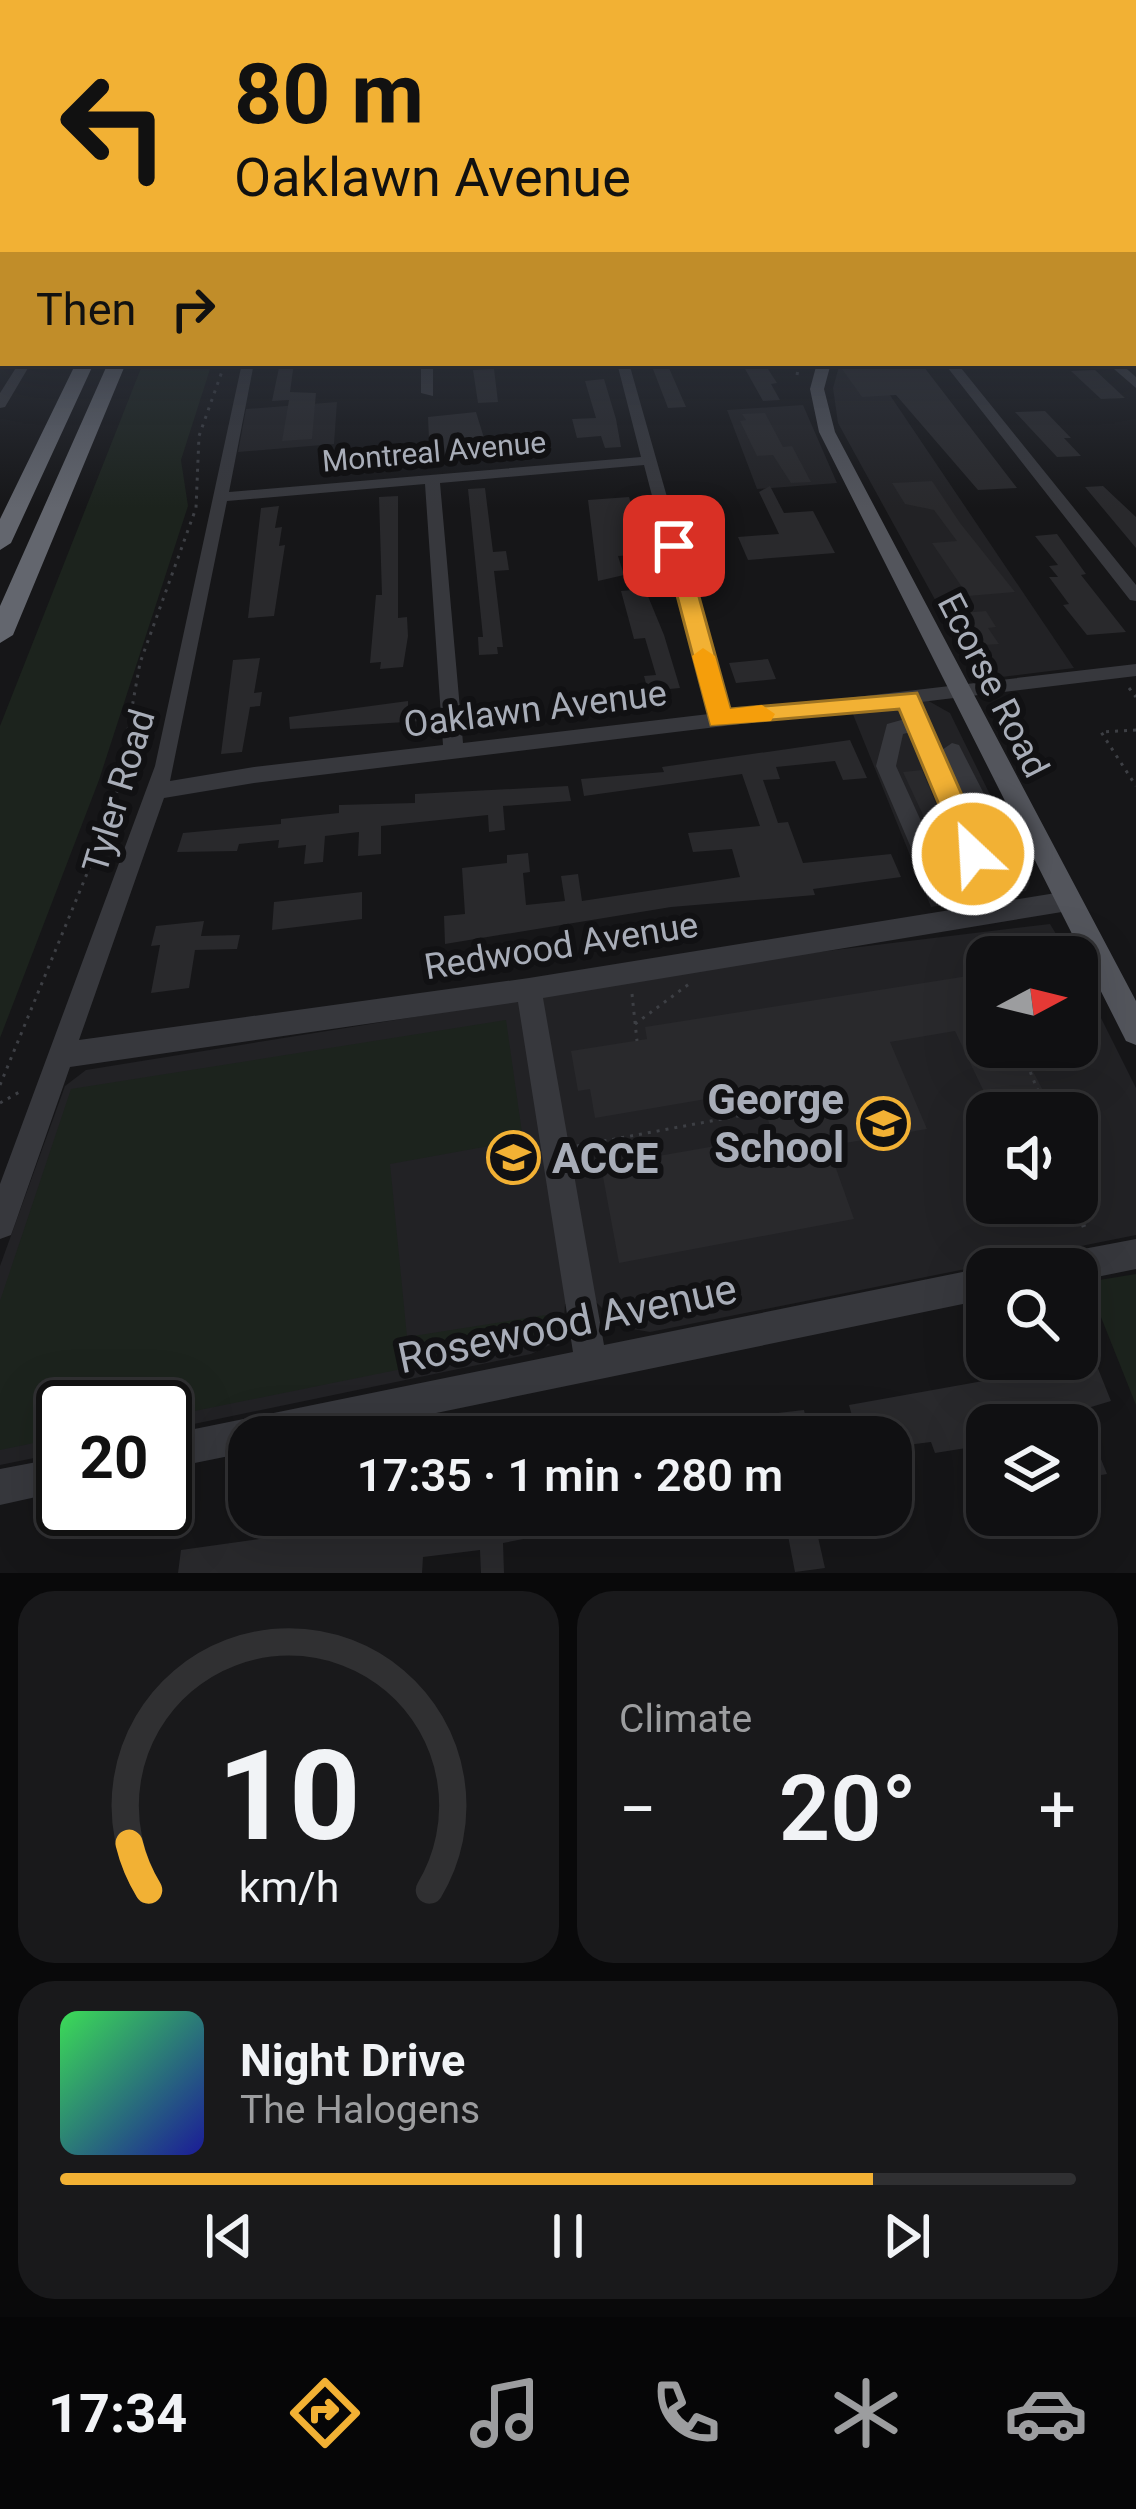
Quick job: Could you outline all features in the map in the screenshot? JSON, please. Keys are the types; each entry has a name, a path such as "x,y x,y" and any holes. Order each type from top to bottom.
{"highway":[{"path":"0,543 84,366"},
{"path":"0,635 116,366"}],"main road":[{"name":"Ecorse Road","path":"815,366 827,432 1136,1031"}],"street":[{"path":"0,404 23,366"},
{"name":"Tyler Road","path":"0,1224 158,791 247,366"},
{"path":"427,366 428,392"},
{"path":"624,366 720,719"},
{"path":"952,366 1136,596"},
{"name":"Montreal Avenue","path":"221,497 651,460"},
{"path":"432,479 454,751"},
{"name":"Oaklawn Avenue","path":"158,791 1136,670"},
{"path":"908,699 976,862 935,866 926,859 886,766 894,729 916,723"},
{"path":"928,753 989,747"},
{"path":"952,750 995,838"},
{"path":"970,847 995,838 1035,835"},
{"name":"Redwood Avenue","path":"64,1055 529,988 1068,901"},
{"path":"529,988 591,1363"},
{"path":"1098,1261 1136,1254"},
{"name":"Rosewood Avenue","path":"192,1446 966,1287"},
{"path":"0,1487 36,1480"}],"path":[{"path":"0,1083 114,808 140,663 196,508 199,436 224,366"},
{"path":"796,375 799,366"},
{"path":"1136,730 1101,732 1136,786"},
{"path":"119,771 165,766"},
{"path":"635,1024 690,982"},
{"path":"632,992 637,1041"},
{"path":"0,1103 16,1098 34,1081"},
{"path":"575,1147 754,1113"}],"shaded area":[{"path":"142,366 211,366 181,460 188,506 99,780 0,1038 0,726"},
{"path":"839,366 885,366 871,367 1074,668 993,678 972,667 838,423 833,388"},
{"path":"337,402 334,444 238,452 246,409"},
{"path":"803,405 837,483 757,489 727,410"},
{"path":"925,699 950,713 1026,868 1030,883 1026,891 931,907 850,707"},
{"name":"ACCE","path":"1050,924 1057,936 966,936 966,1068 1098,1068 1098,1012 1136,1088 1136,1235 1071,1248 966,1248 966,1269 650,1332 621,1327 594,1300 565,1304 564,1320 552,1344 531,1354 192,1424 192,1380 36,1380 36,1458 0,1465 0,1266 65,1086 86,1070 810,953"},
{"path":"506,1020 523,1140 390,1164 407,1337 546,1315 530,1343 192,1412 192,1380 36,1380 36,1443 0,1450 0,1301 71,1089"},
{"path":"1136,1274 1136,1405 1098,1310 1098,1280"}],"building":[{"path":"279,366 294,366 290,392 316,393 312,439 282,441 289,400 272,401"},
{"path":"766,366 777,383 771,384 780,400 763,401 744,367"},
{"path":"924,367 1017,488 978,490 896,395 862,397 842,369"},
{"path":"669,368 686,407 668,408 653,369"},
{"path":"494,369 498,402 478,403 473,370"},
{"path":"1095,370 1125,398 1101,399 1071,371"},
{"path":"604,379 621,447 605,448 601,436 577,438 572,419 596,418 585,381"},
{"path":"1045,411 1081,456 1057,457 1015,412"},
{"path":"476,412 484,438 511,436 514,455 430,462 428,417"},
{"path":"765,413 783,447 792,446 811,482 791,483 773,455 757,456 740,421 746,420 742,414"},
{"path":"932,481 1015,592 968,596 932,543 957,541 934,510 905,504 892,483"},
{"path":"770,486 784,513 813,511 835,553 748,560 738,537 779,534 759,492"},
{"path":"1103,486 1136,517 1136,548 1085,487"},
{"path":"485,488 493,552 506,551 509,570 494,571 503,647 497,647 498,654 479,655 478,637 483,637 468,489"},
{"path":"398,496 398,618 407,617 408,636 403,667 380,669 381,662 370,663 376,595 382,595 379,497"},
{"path":"629,497 637,524 627,525 634,555 618,556 624,575 598,581 588,500"},
{"path":"279,506 275,528 282,527 279,546 285,545 274,616 248,618 261,508"},
{"path":"1057,534 1086,574 1081,575 1126,632 1087,635 1063,605 1069,604 1049,577 1058,577 1049,566 1058,565 1035,536"},
{"path":"645,589 680,688 648,691 644,676 656,675 645,638 634,639 621,591"},
{"path":"986,611 996,627 988,628 999,644 982,645 962,613"},
{"path":"260,658 254,693 262,692 260,706 250,707 242,752 221,754 233,660"},
{"path":"768,659 776,679 736,683 729,663"},
{"path":"408,701 408,706 421,705 422,721 290,729 289,717"},
{"path":"850,740 867,778 843,780 835,761 776,767 780,779 763,780 778,823 788,822 803,863 891,854 901,877 813,889 815,895 671,907 445,944 444,916 465,914 462,868 507,863 507,855 528,853 530,872 523,873 526,905 565,901 561,876 578,874 582,901 740,877 732,849 693,852 688,833 760,826 742,774 584,796 581,779 664,772 662,767"},
{"path":"922,770 955,850 937,845 903,772"},
{"path":"568,786 571,801 503,806 505,830 489,832 488,815 381,826 381,854 358,856 359,832 325,836 323,862 304,864 306,845 278,848 279,840 239,844 237,851 177,852 183,833 281,824 281,819 339,813 339,805 415,803 415,794"},
{"path":"362,892 362,919 272,930 274,902"},
{"path":"204,921 201,936 240,935 237,949 195,950 189,988 151,993 160,945 151,946 156,926"},
{"name":"George School","path":"966,976 966,1054 955,1031 890,1042 927,1129 828,1146 854,1219 619,1263 601,1166 773,1136 759,1090 595,1118 590,1089 578,1091 571,1051 647,1039 645,1027"},
{"name":"George School","path":"973,1068 1031,1068 1044,1092 984,1092"},
{"path":"1098,1368 1111,1401 1098,1405 966,1404 966,1448 935,1453 931,1442 912,1444 912,1416 852,1416 849,1405 989,1380 1098,1380"},
{"path":"804,1410 805,1416 779,1416"},
{"path":"1098,1452 1107,1474 1098,1476"},
{"path":"282,1536 539,1536 503,1543 504,1573 481,1573 480,1550 423,1557 422,1573 178,1573 181,1550"},
{"path":"788,1536 818,1536 825,1568 795,1572"}],"slow traffic":[{"path":"703,656 720,719 762,714"}],"place":[{"name":"George School","path":"883,1123"},
{"name":"ACCE","path":"513,1158"}],"route":[{"path":"674,546 720,719 908,699 973,854"}]}
